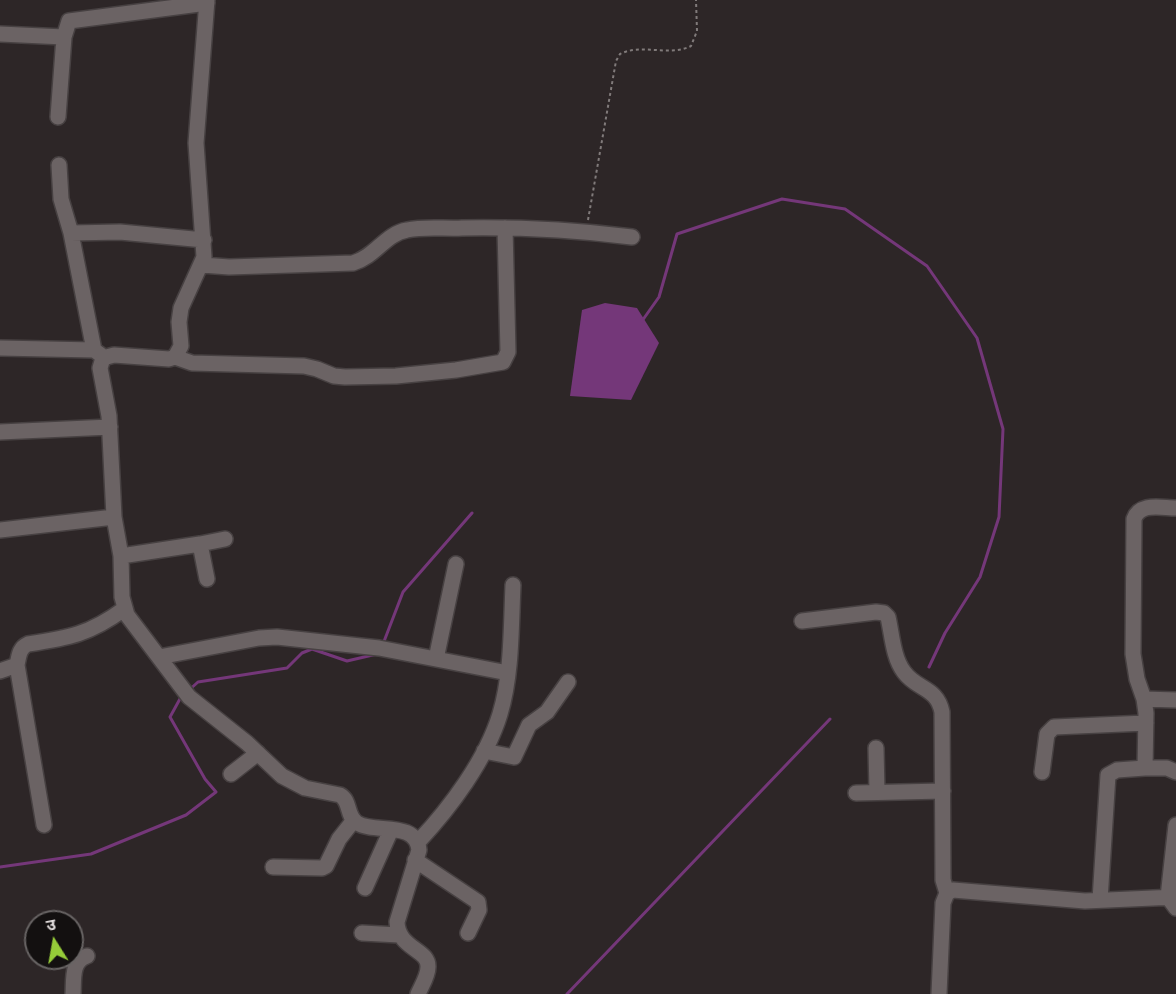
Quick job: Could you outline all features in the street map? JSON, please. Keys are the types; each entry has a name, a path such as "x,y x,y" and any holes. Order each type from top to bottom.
{"street":[{"path":"58,117 64,38 67,24 73,19 207,2 196,143 204,240 202,265 181,308 179,322 181,346 176,357"},
{"path":"0,34 64,38"},
{"path":"59,165 61,199 71,233 98,354 110,427 114,518 121,556 124,609 186,692 291,782 305,788 344,797 354,820 362,825 406,832 418,842 419,850 397,922 399,935 428,962 427,974 418,994"},
{"path":"0,348 169,359 176,357 192,363 311,367 334,376 345,377 396,376 456,370 503,362 508,352 505,228"},
{"path":"202,265 222,267 353,263 373,254 398,232 409,229 505,228 584,231 633,237"},
{"path":"71,233 120,232 204,240"},
{"path":"0,432 110,427"},
{"path":"1145,768 1144,699 1137,679 1133,654 1134,519 1136,512 1142,508 1176,508"},
{"path":"0,530 114,518"},
{"path":"121,556 225,539"},
{"path":"200,544 207,579"},
{"path":"436,659 456,564"},
{"path":"418,842 445,811 484,751 501,713 508,672 513,585"},
{"path":"44,825 17,665 19,654 24,646 80,635 108,621 124,609"},
{"path":"802,621 884,613 888,617 902,670 908,677 935,695 940,702 942,712 943,880 947,893 943,903 939,994"},
{"path":"159,657 259,638 277,637 382,648 508,672"},
{"path":"0,670 17,665"},
{"path":"484,751 514,757 529,725 547,712 568,682"},
{"path":"1144,699 1176,699"},
{"path":"1042,772 1047,734 1054,726 1146,723"},
{"path":"876,748 878,792"},
{"path":"231,774 258,753"},
{"path":"1100,900 1108,775 1117,770 1145,768 1167,768 1176,772"},
{"path":"855,793 943,791"},
{"path":"273,867 322,868 326,866 339,839 354,820"},
{"path":"947,893 962,890 1053,900 1173,900 1176,825"},
{"path":"365,888 391,830"},
{"path":"416,860 478,902 479,910 468,933"},
{"path":"362,933 399,935"},
{"path":"73,994 76,966 78,961 87,956"}],"path":[{"path":"584,231 590,209 616,61 620,54 627,50 682,50 691,46 697,31 696,0"}],"shaded area":[{"path":"605,303 637,308 659,343 631,400 570,396 582,310"}],"waterway":[{"path":"642,321 659,297 677,234 782,199 845,209 927,266 977,338 1003,429 999,517 980,577 945,633 929,667"},
{"path":"383,644 403,592 472,513"},
{"path":"188,691 198,682 287,668 302,653 312,649 347,661 377,654"},
{"path":"0,867 91,854 186,815 216,792 205,779 170,717 181,697"},
{"path":"567,994 830,719"}]}
